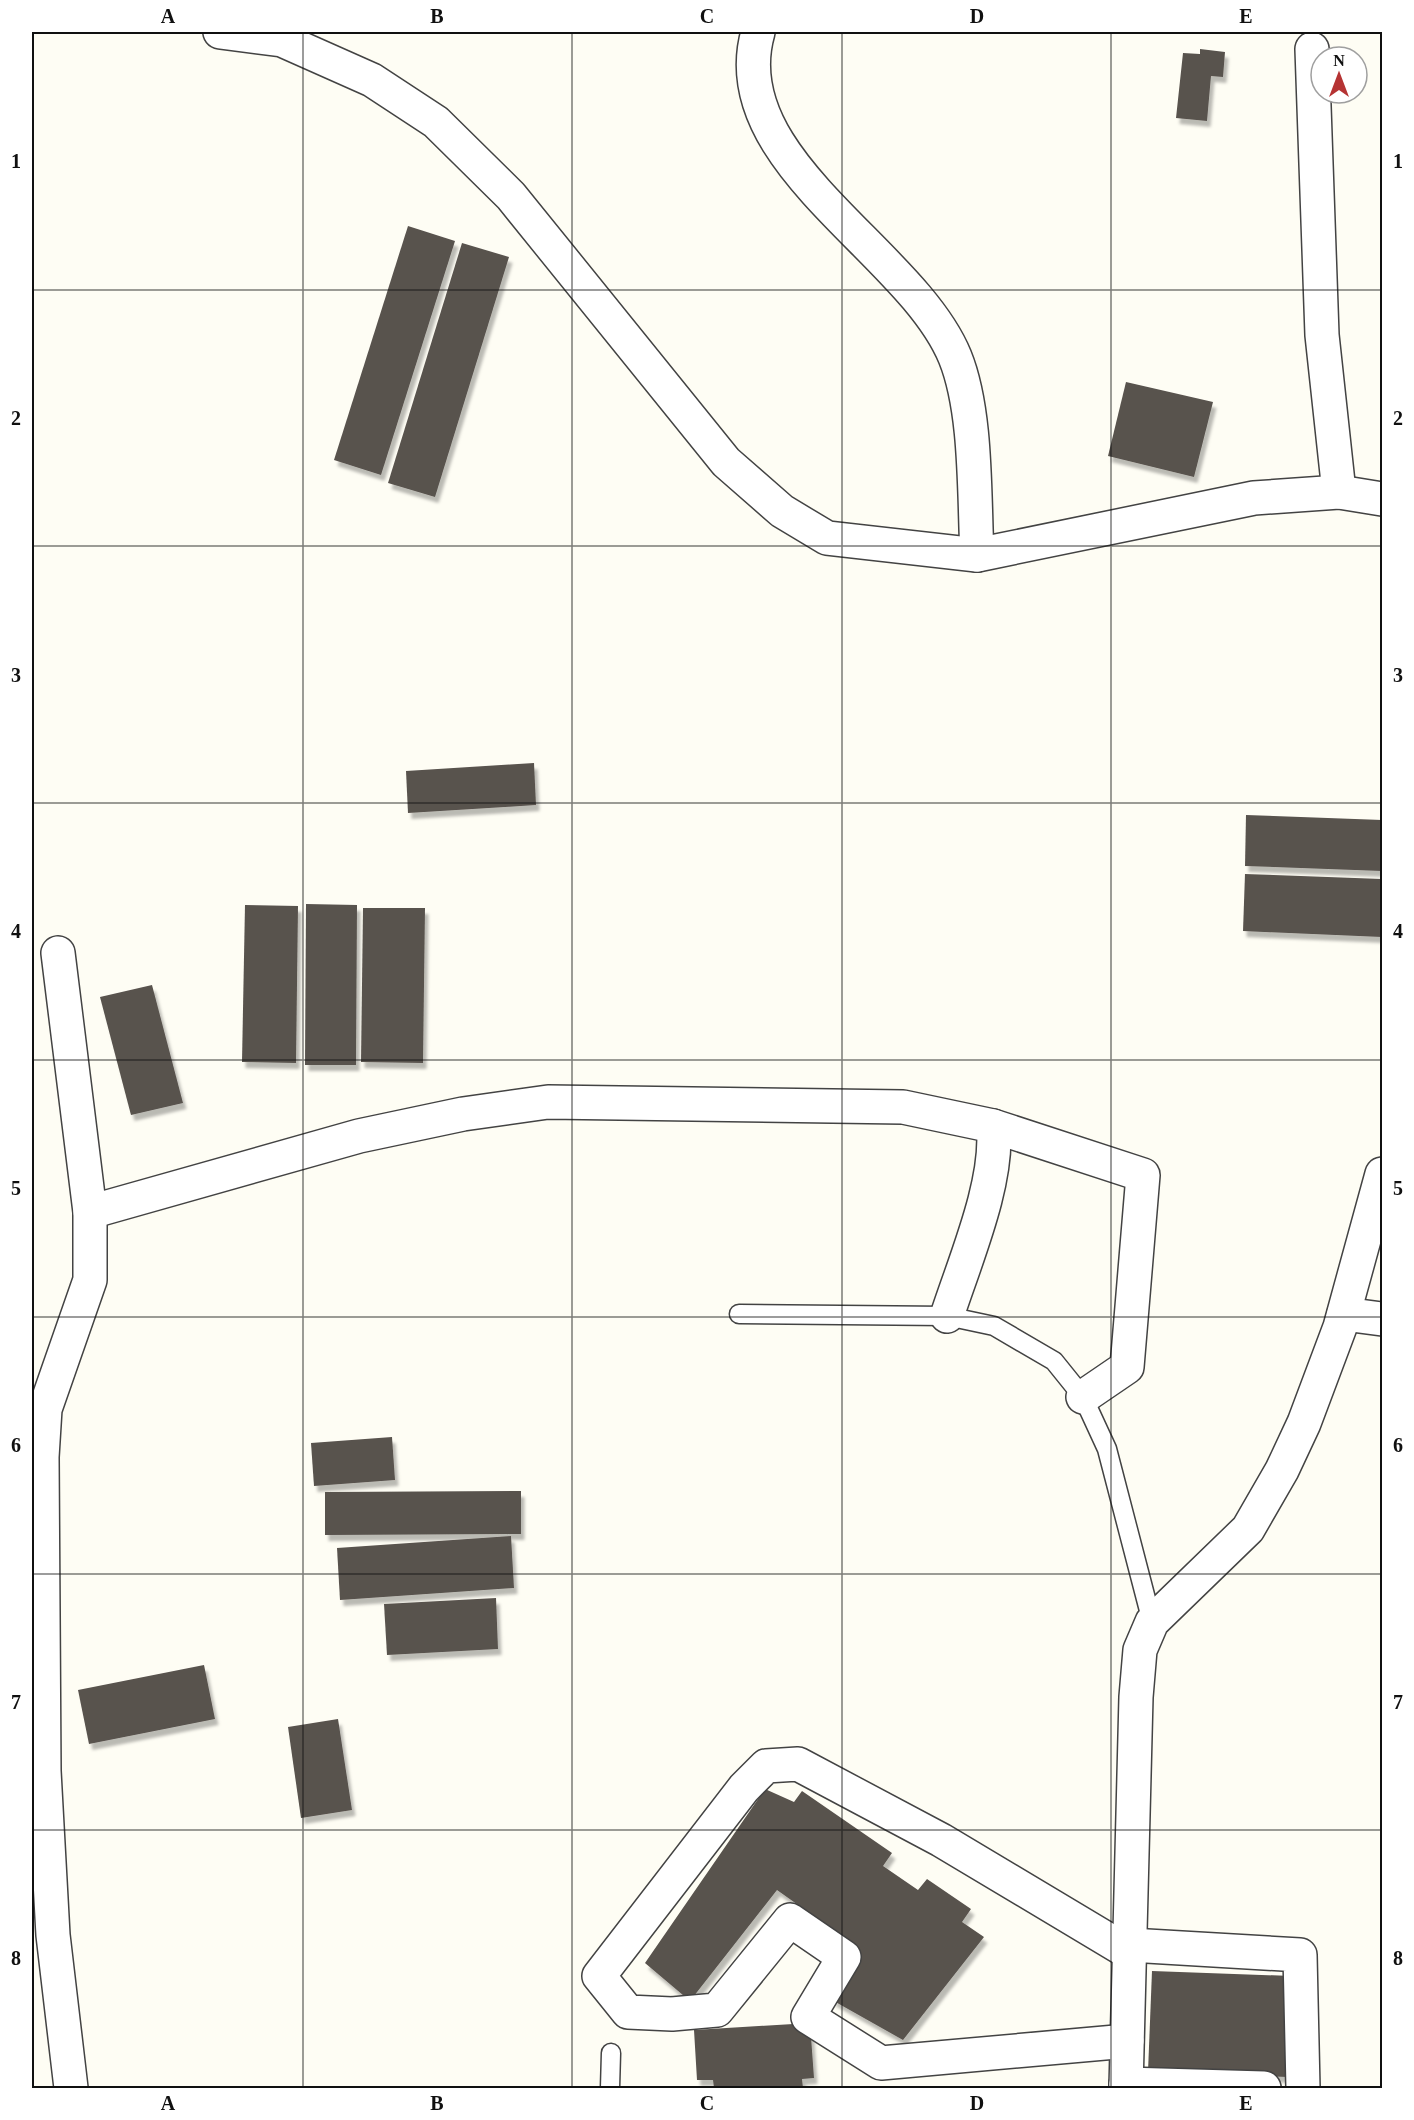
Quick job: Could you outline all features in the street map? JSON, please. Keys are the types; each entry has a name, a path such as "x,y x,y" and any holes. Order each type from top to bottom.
{"street":[{"path":"220,32 282,40 372,80 436,122 511,196 726,462 782,511 827,538 977,555 1254,498 1339,492 1383,500"},
{"path":"758,32 753,48 754,81 763,116 783,153 928,312 955,357 969,410 977,555"},
{"path":"1314,105 1322,324 1339,492"},
{"path":"58,953 90,1212 90,1280 38,1409 42,1457 38,1770 70,2088"},
{"path":"90,1212 359,1136 463,1114 548,1102 903,1107 993,1126 1143,1175 1127,1367 1083,1397"},
{"path":"947,1316 993,1171 995,1144 993,1126"},
{"path":"1264,2088 1126,2086 1136,1697 1140,1650 1152,1622 1248,1529 1282,1470 1304,1423 1344,1314 1383,1174"},
{"path":"1344,1314 1383,1319"},
{"path":"1127,2041 881,2063 808,2018 844,1957 790,1920 717,2010 672,2013 628,2012 599,1976 744,1788 766,1766 798,1764 941,1840 1130,1949 1300,1955 1303,2088"}],"lane":[{"path":"739,1314 947,1316 994,1326 1054,1361 1083,1397 1107,1449 1152,1622"},
{"path":"610,2088 611,2053"}],"building":[{"path":"1200,49 1225,52 1223,77 1211,76 1207,121 1176,118 1183,53 1200,54"},
{"path":"408,226 455,241 381,475 334,460"},
{"path":"462,243 509,257 435,497 388,483"},
{"path":"1126,382 1213,402 1194,477 1108,456"},
{"path":"534,763 536,805 408,813 406,771"},
{"path":"1246,815 1382,820 1382,871 1245,866"},
{"path":"1245,874 1382,879 1382,937 1243,931"},
{"path":"306,904 357,905 356,1065 305,1065"},
{"path":"245,905 298,906 296,1063 242,1062"},
{"path":"363,908 425,908 423,1063 361,1062"},
{"path":"152,985 183,1103 131,1115 100,997"},
{"path":"392,1437 395,1480 314,1486 311,1443"},
{"path":"521,1491 521,1534 325,1535 325,1492"},
{"path":"511,1536 514,1588 340,1600 337,1548"},
{"path":"496,1598 498,1649 387,1655 384,1604"},
{"path":"204,1665 215,1719 89,1744 78,1690"},
{"path":"338,1719 352,1810 301,1818 288,1727"},
{"path":"765,1789 794,1802 802,1791 892,1853 883,1866 918,1890 927,1879 971,1909 962,1922 984,1937 903,2040 832,2000 859,1948 777,1890 690,2001 645,1963"},
{"path":"1152,1971 1292,1976 1288,2077 1148,2072"},
{"path":"810,2023 814,2078 802,2079 803,2088 714,2088 713,2080 697,2080 694,2030"}]}
